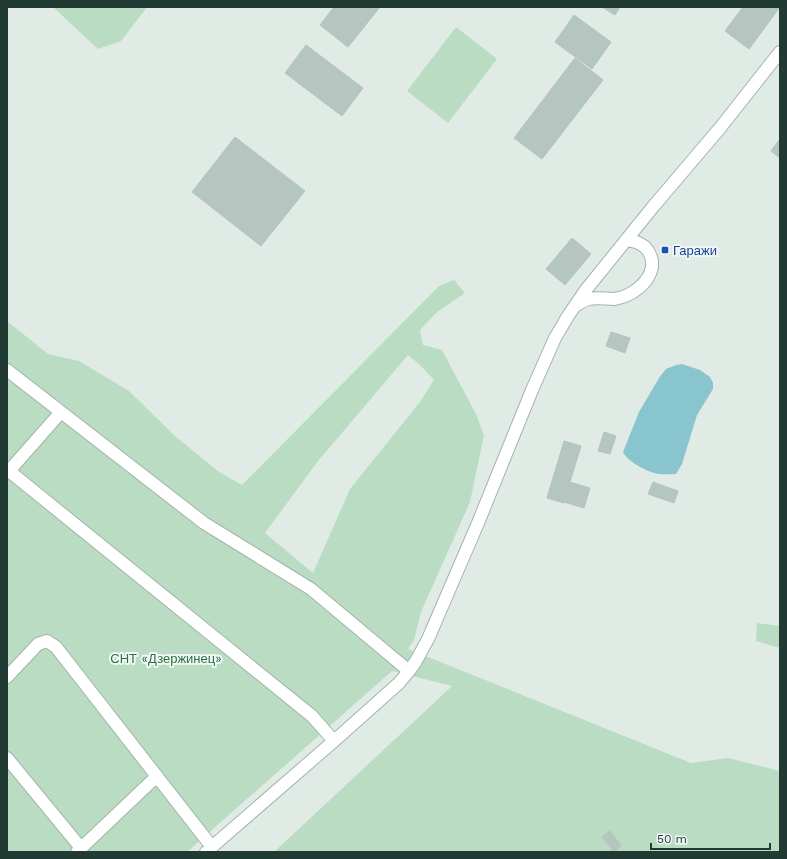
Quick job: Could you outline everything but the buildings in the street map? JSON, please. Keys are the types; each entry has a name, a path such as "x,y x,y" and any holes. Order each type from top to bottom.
{"street":[{"path":"7,677 38,644 47,641 56,646 157,776 209,850 334,742 409,671 428,639 555,338 585,291 652,208 720,128 780,52"},
{"path":"574,307 584,300 614,299 624,297 641,286 651,270 653,262 646,248 632,241 625,241"},
{"path":"7,370 204,523 311,589 409,671"},
{"path":"61,412 8,470 312,716 334,742"},
{"path":"7,758 79,850 157,776"}],"green space":[{"path":"53,7 147,7 121,41 98,49"},
{"path":"456,27 497,59 448,123 407,91"},
{"name":"СНТ «Дзержинец»","path":"454,280 465,293 437,312 420,330 423,345 442,350 476,414 484,435 470,502 421,612 414,640 408,649 691,763 728,758 780,771 780,852 274,852 452,686 392,671 187,852 7,852 7,321 48,354 79,361 129,391 175,436 219,472 242,485 439,286","holes":["408,355 434,380 420,402 350,489 313,573 265,533 318,461"]},
{"path":"757,623 780,626 780,648 756,641"}],"water":[{"path":"682,364 700,370 710,377 713,383 713,389 697,415 682,464 676,474 654,473 636,465 628,459 623,452 639,412 659,378 666,369"}],"place":[{"name":"Гаражи","path":"665,250"}]}
